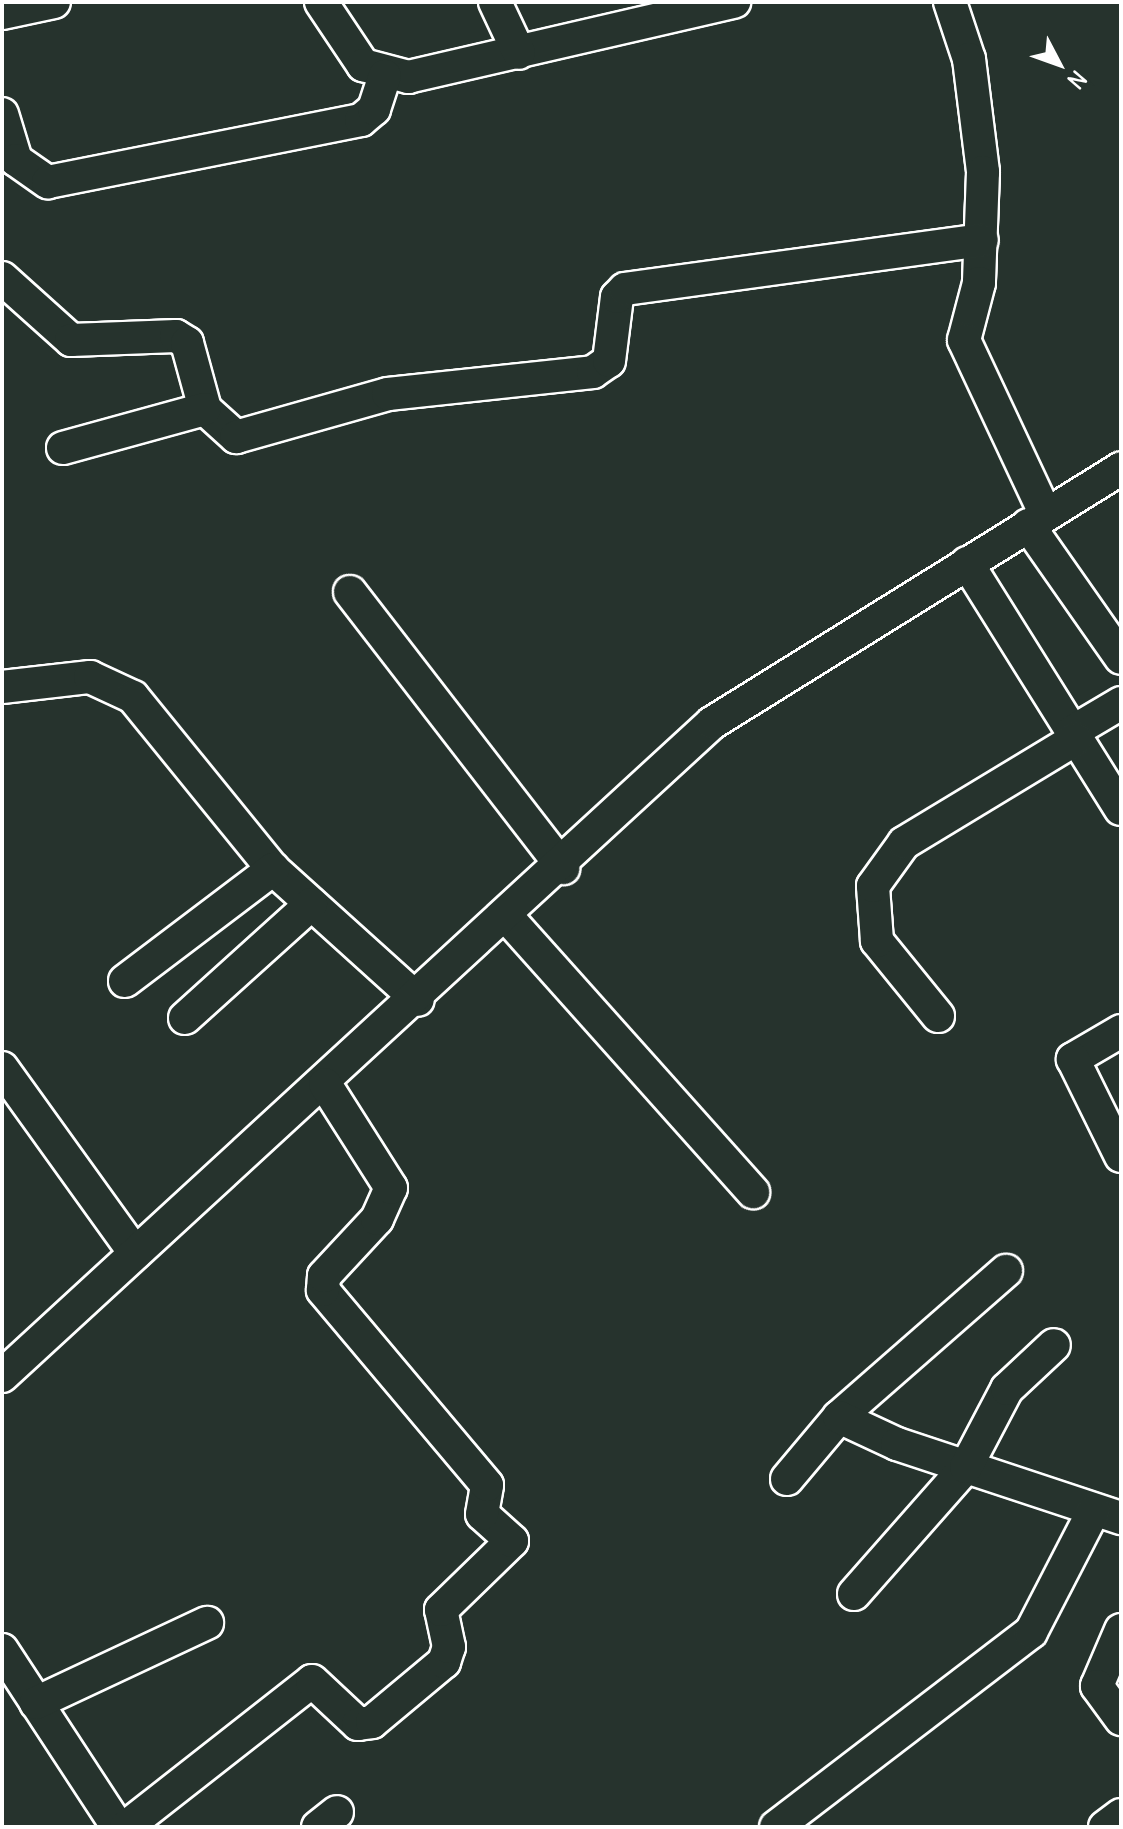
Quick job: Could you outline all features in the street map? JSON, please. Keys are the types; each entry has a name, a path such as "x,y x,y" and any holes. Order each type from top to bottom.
{"street":[{"path":"2,13 54,2"},
{"path":"321,2 342,43 385,76 519,53 734,2"},
{"path":"495,2 519,53"},
{"path":"950,2 969,59 983,172 982,240 964,340 1037,520 1121,658"},
{"path":"2,114 16,160 48,182 361,120 385,76"},
{"path":"2,278 71,340 176,336 187,343 205,409 236,437 388,394 574,379 609,361 617,297 625,289 982,240"},
{"path":"63,448 205,409"},
{"path":"2,1376 563,868 712,723 1121,468"},
{"path":"967,563 1121,809"},
{"path":"350,592 563,868"},
{"path":"2,687 90,677 133,697 273,869 418,1000"},
{"path":"938,1016 877,941 873,886 904,843 1121,703"},
{"path":"125,981 273,869"},
{"path":"185,1018 311,904"},
{"path":"508,918 753,1192"},
{"path":"1121,1031 1073,1059 1121,1156"},
{"path":"2,1068 135,1253"},
{"path":"8,1671 36,1703 111,1824 312,1681 358,1724 372,1722 428,1676 449,1647 441,1610 512,1541 323,1290 324,1276 377,1219 391,1188 325,1084"},
{"path":"787,1479 839,1417 1006,1271"},
{"path":"854,1594 966,1467 997,1403 1054,1345"},
{"path":"776,1827 1031,1632 1108,1514 966,1467 839,1417"},
{"path":"36,1703 207,1623"},
{"path":"1121,1630 1097,1686 1121,1719"},
{"path":"1105,1827 1121,1815"}]}
